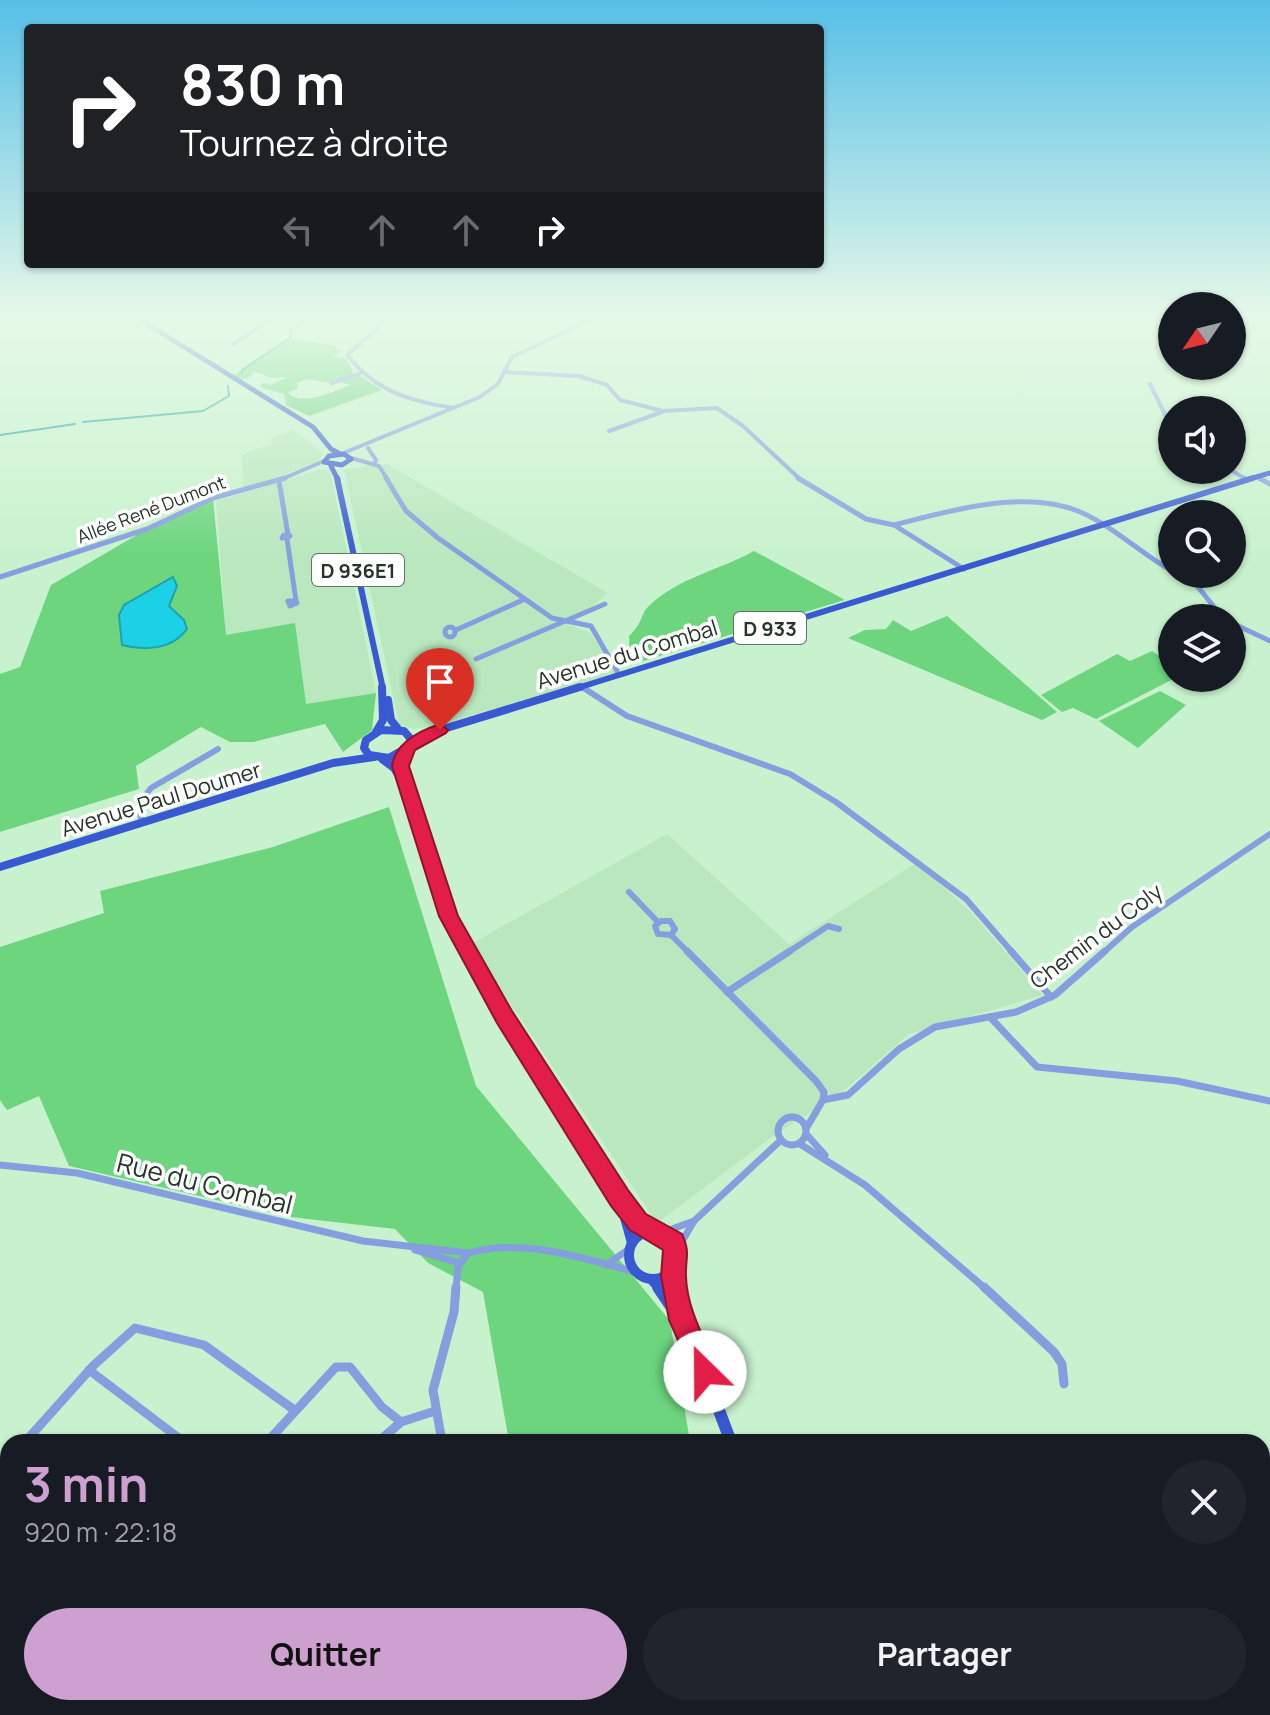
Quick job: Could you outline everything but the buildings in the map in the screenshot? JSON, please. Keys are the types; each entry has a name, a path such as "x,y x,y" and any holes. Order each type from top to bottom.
{"main road":[{"path":"259,396 310,428 328,450 328,462"},
{"path":"263,396 313,427 331,449 351,457 345,465 328,462"},
{"path":"328,462 341,454"},
{"name":"D 936E1","path":"328,462 336,472 383,690 383,720 376,732"},
{"name":"D 936e1","path":"345,465 341,480 355,538"},
{"name":"D 933","path":"1100,526 1270,473"},
{"name":"Avenue du Combal","path":"440,730 1100,526"},
{"name":"D 936E1","path":"355,538 391,720 402,730"},
{"path":"333,763 364,744 376,732 402,730 410,738 401,766 405,786 444,902 462,945 619,1198 638,1222 674,1243 677,1250 673,1268 682,1320 728,1434"},
{"name":"D 933","path":"402,730 440,730"},
{"name":"D 933","path":"407,749 440,730"},
{"path":"364,744 366,752 394,768 405,786"},
{"path":"333,763 378,758 407,749"},
{"name":"Avenue Paul Doumer","path":"0,867 333,763"},
{"path":"619,1198 630,1246 628,1257 636,1272 651,1279 682,1320"},
{"path":"630,1246 641,1234 657,1232"},
{"path":"651,1279 660,1278 673,1268"}],"street":[{"path":"400,396 409,401 454,408"},
{"path":"341,454 479,396"},
{"path":"617,396 620,400 664,411"},
{"path":"609,431 664,411 710,407 722,410 808,485 866,519 894,525 964,569"},
{"path":"359,448 351,457 382,469 412,517 562,622 582,623 595,630 616,670"},
{"path":"368,448 376,460 374,464"},
{"name":"Allée René Dumont","path":"0,577 147,529 213,498 279,481 328,462"},
{"path":"345,465 363,462"},
{"path":"1256,477 1270,484"},
{"path":"279,481 296,601"},
{"path":"894,525 942,513 1048,504 1077,511 1158,562"},
{"path":"1199,588 1212,604"},
{"path":"456,630 525,599"},
{"path":"476,659 605,604"},
{"path":"1246,630 1270,641"},
{"path":"582,687 627,716 790,774 836,802 966,899 1051,997"},
{"path":"141,823 140,802 151,788 218,749"},
{"name":"Chemin du Coly","path":"823,1100 848,1095 899,1049 935,1027 1027,1009 1051,997 1079,977 1132,927 1270,834"},
{"path":"629,892 658,922 672,923 675,929 671,935"},
{"path":"658,922 656,932 671,935 824,1092 823,1100 800,1144"},
{"path":"727,992 828,926 839,929"},
{"path":"990,1017 1037,1067 1177,1081 1270,1101"},
{"path":"815,1111 796,1118 789,1117 779,1123 777,1133 781,1140 800,1144 827,1158 910,1223 1044,1343 1062,1364 1064,1384"},
{"path":"796,1118 827,1158"},
{"path":"677,1250 694,1221 781,1140"},
{"name":"Rue du Combal","path":"0,1165 77,1173 255,1218 399,1246 459,1263"},
{"path":"657,1232 694,1221"},
{"name":"Rue du Combal","path":"399,1246 469,1253 486,1248 549,1251 636,1272"},
{"path":"606,1265 630,1246"},
{"path":"440,1434 433,1390 454,1312 459,1263 469,1253"},
{"path":"36,1434 89,1370 130,1330 141,1328 204,1345 293,1409"},
{"path":"273,1434 328,1373 342,1366 350,1367 382,1407 401,1422"},
{"path":"89,1370 173,1434"},
{"path":"387,1434 401,1422 435,1411"}],"shaded area":[{"path":"293,430 323,453 318,462 244,489 242,455 273,443 269,439"},
{"path":"387,464 608,593 570,625 590,633 619,672 438,725 412,729 399,724 344,469"},
{"path":"323,469 330,470 376,693 306,704 226,635 216,501"},
{"path":"667,834 789,944 916,863 968,909 1043,995 909,1034 842,1092 772,1137 657,1223 471,944"}],"green space":[{"path":"284,396 365,396 309,416 286,405"},
{"path":"213,498 226,635 295,623 306,704 376,693 372,730 343,752 325,724 253,742 230,742 201,727 136,766 139,789 0,832 0,674 20,667 51,585 147,529"},
{"path":"754,551 845,600 633,664 630,662 629,636 644,612 660,596"},
{"path":"947,616 1057,712 1042,720 848,638 865,630 886,629 893,620 911,631"},
{"path":"1152,651 1158,655 1158,687 1096,719 1073,708 1062,712 1041,695 1117,654 1130,661"},
{"path":"1158,692 1186,705 1138,748 1099,721"},
{"path":"389,807 476,1086 670,1321 689,1434 508,1434 483,1292 428,1263 395,1229 291,1217 69,1166 39,1096 7,1110 0,1100 0,947 104,913 100,891 273,847"}],"water":[{"path":"173,577 177,586 169,606 184,620 187,629 166,645 139,648 122,645 119,615 124,605"}],"waterway":[{"path":"83,422 203,411 229,396"},
{"path":"0,435 75,424"}],"route":[{"path":"440,730 414,742 402,756 401,766 449,916 462,945 504,1017 619,1198 638,1222 674,1243 677,1256 673,1276 682,1320 705,1372"}]}
